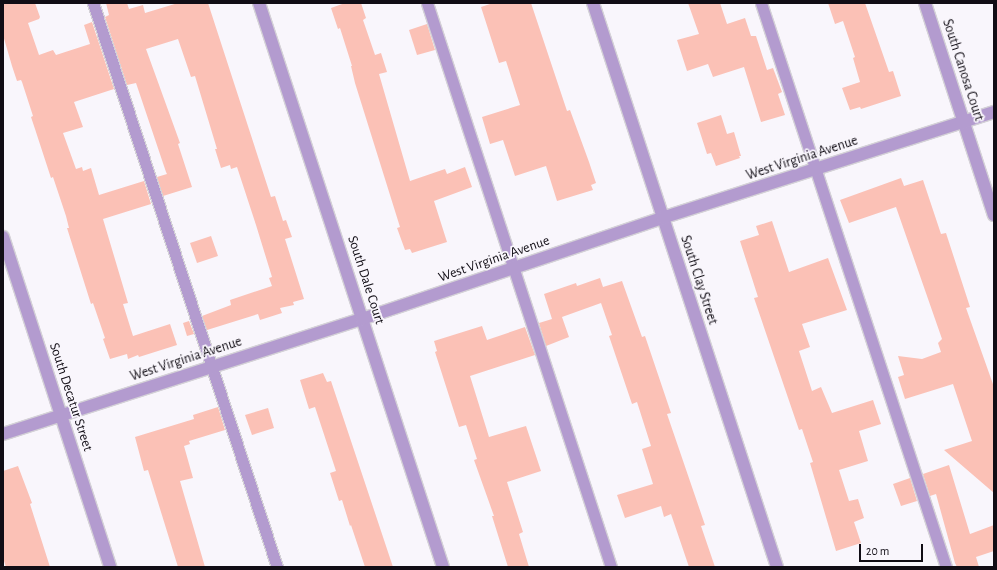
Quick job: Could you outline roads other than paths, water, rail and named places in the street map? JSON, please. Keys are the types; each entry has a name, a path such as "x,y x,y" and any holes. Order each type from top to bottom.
{"street":[{"name":"South Dale Court","path":"259,3 443,567"},
{"name":"South Clay Street","path":"592,3 777,567"},
{"name":"South Canosa Court","path":"925,3 994,215"},
{"name":"West Virginia Avenue","path":"3,434 362,319 662,218 994,112"},
{"name":"South Decatur Street","path":"3,237 110,567"}],"lane":[{"path":"93,3 277,567"},
{"path":"427,3 611,567"},
{"path":"761,3 946,567"}]}
